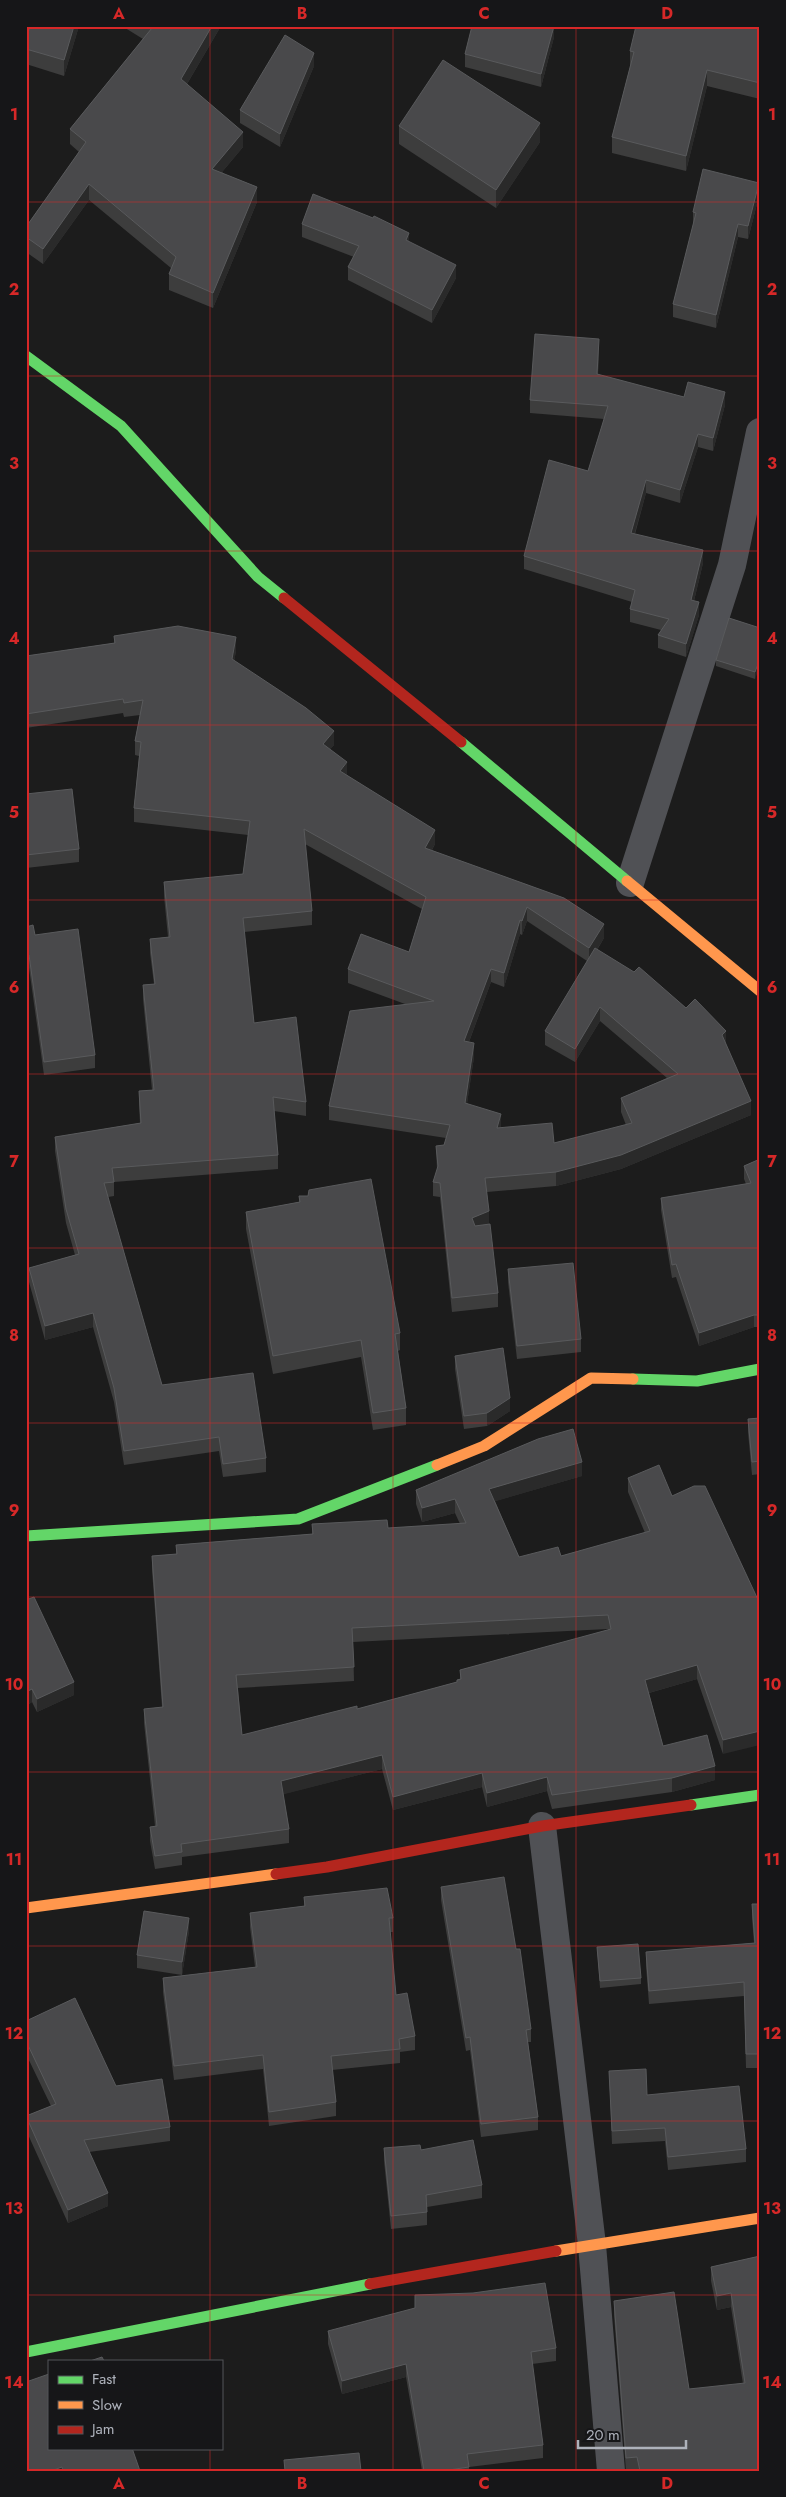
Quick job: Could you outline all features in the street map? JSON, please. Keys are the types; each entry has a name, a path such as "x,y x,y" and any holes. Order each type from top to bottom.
{"street":[{"path":"26,356 121,426 258,577 760,991"},
{"path":"630,883 732,565 760,432"},
{"path":"26,1536 298,1519 484,1446 592,1378 697,1381 760,1369"},
{"path":"26,1908 327,1867 542,1826 760,1795"},
{"path":"542,1826 592,2245 611,2471"},
{"path":"26,2352 456,2267 760,2218"}],"building":[{"path":"30,26 74,26 64,60 26,49 26,40"},
{"path":"148,26 212,26 181,79 243,132 212,169 257,187 213,293 169,274 176,257 89,184 43,249 26,237 26,227 86,142 70,129 152,28"},
{"path":"472,26 554,26 541,74 465,54"},
{"path":"636,26 760,26 760,83 707,70 686,156 612,137 634,52 630,51"},
{"path":"285,35 314,53 280,134 240,110"},
{"path":"443,60 540,123 496,190 399,126"},
{"path":"703,169 759,183 748,226 738,224 716,315 673,304 696,213 693,212"},
{"path":"313,194 373,218 374,216 409,233 406,240 456,265 432,310 348,267 359,246 302,224"},
{"path":"535,334 599,339 597,374 684,397 688,382 725,392 713,438 698,434 680,490 646,480 631,533 703,550 691,600 699,602 686,644 658,635 669,619 630,609 635,590 524,556 549,460 588,471 608,406 530,400"},
{"path":"729,618 760,628 760,659 755,672 716,660"},
{"path":"178,626 236,637 232,659 306,708 334,731 323,744 347,762 340,771 435,830 425,848 564,898 604,924 589,948 527,907 522,921 520,920 504,973 491,969 464,1041 474,1043 465,1103 501,1114 497,1128 552,1123 554,1143 632,1123 621,1098 678,1074 600,1007 575,1049 545,1031 595,948 634,972 639,967 686,1008 695,999 726,1031 722,1035 751,1101 621,1155 556,1172 485,1178 489,1211 472,1218 475,1226 490,1224 498,1293 452,1298 440,1183 433,1182 438,1166 436,1146 444,1145 450,1125 329,1106 350,1011 434,1001 348,969 361,934 409,952 426,897 304,829 312,911 243,918 254,1023 296,1017 306,1102 273,1097 278,1155 112,1168 114,1182 104,1183 162,1385 253,1373 266,1458 223,1464 219,1437 124,1451 114,1388 93,1313 45,1326 29,1268 79,1254 66,1209 55,1137 141,1123 139,1091 154,1090 143,985 155,984 150,939 170,937 164,882 243,874 250,821 134,808 141,742 135,741 143,700 124,703 123,699 26,714 26,656 115,643 114,636"},
{"path":"72,789 79,849 26,855 26,794"},
{"path":"33,925 35,935 78,929 95,1055 44,1062 29,955 26,956 26,927"},
{"path":"760,1159 760,1315 754,1315 699,1333 676,1264 672,1265 661,1198 751,1183 744,1166"},
{"path":"371,1179 400,1333 395,1334 406,1408 373,1413 361,1340 273,1356 246,1212 300,1202 299,1196 308,1196 309,1190"},
{"path":"573,1263 581,1339 517,1346 508,1269"},
{"path":"503,1348 510,1398 487,1413 464,1416 455,1356"},
{"path":"760,1418 760,1461 752,1462 748,1419"},
{"path":"573,1429 582,1462 489,1489 519,1557 558,1547 561,1556 650,1531 628,1478 659,1465 672,1496 694,1486 705,1486 760,1604 760,1731 723,1740 697,1665 645,1680 663,1746 707,1735 715,1766 672,1778 552,1795 547,1777 487,1793 482,1773 393,1797 382,1755 281,1781 289,1829 181,1844 182,1852 155,1856 150,1827 157,1826 144,1709 163,1707 152,1556 177,1554 176,1545 313,1534 312,1524 387,1520 388,1528 466,1523 455,1499 422,1508 416,1490 538,1439","holes":["608,1615 611,1629 460,1670 461,1679 457,1680 457,1682 357,1709 357,1706 242,1735 236,1675 354,1667 352,1628"]},
{"path":"34,1597 74,1682 37,1699 32,1689 26,1692 26,1600"},
{"path":"504,1877 516,1949 520,1949 531,2029 526,2030 538,2117 481,2124 470,2037 466,2038 441,1887"},
{"path":"387,1888 393,1918 389,1918 396,1995 407,1993 415,2036 399,2039 400,2049 331,2056 336,2102 269,2112 263,2055 174,2066 163,1978 257,1967 250,1913 305,1906 304,1897"},
{"path":"752,1904 760,1904 760,2054 746,2054 744,1982 649,1991 646,1952 755,1943"},
{"path":"144,1911 189,1918 182,1962 137,1955"},
{"path":"638,1944 641,1978 600,1981 597,1947"},
{"path":"75,1998 116,2086 162,2079 170,2127 84,2140 108,2193 68,2210 26,2116 56,2104 26,2041 26,2021"},
{"path":"646,2069 647,2095 739,2086 746,2149 668,2157 665,2128 612,2131 609,2071"},
{"path":"473,2140 482,2185 426,2195 427,2212 391,2216 384,2148 420,2145 421,2150"},
{"path":"760,2256 760,2471 640,2471 637,2457 626,2458 614,2301 674,2292 689,2389 745,2383 731,2293 717,2296 711,2267"},
{"path":"545,2283 556,2348 531,2352 543,2445 467,2454 469,2467 442,2471 424,2471 406,2364 342,2381 328,2331 415,2308 415,2295 473,2293"},
{"path":"102,2357 104,2360 93,2360"},
{"path":"48,2374 48,2450 133,2450 140,2471 63,2471 62,2467 51,2471 26,2471 26,2382"},
{"path":"359,2453 361,2471 285,2471 284,2460"}],"traffic: fast":[{"path":"26,356 121,426 258,577 284,598"},
{"path":"461,742 627,881"},
{"path":"633,1379 697,1381 760,1369"},
{"path":"26,1536 298,1519 437,1465"},
{"path":"691,1805 760,1795"},
{"path":"26,2352 370,2284"}],"traffic: slow":[{"path":"627,881 760,991"},
{"path":"437,1465 484,1446 591,1378 633,1379"},
{"path":"26,1908 276,1874"},
{"path":"556,2251 760,2218"}],"traffic: jam":[{"path":"284,598 461,742"},
{"path":"276,1874 327,1867 542,1826 691,1805"},
{"path":"370,2284 556,2251"}]}
